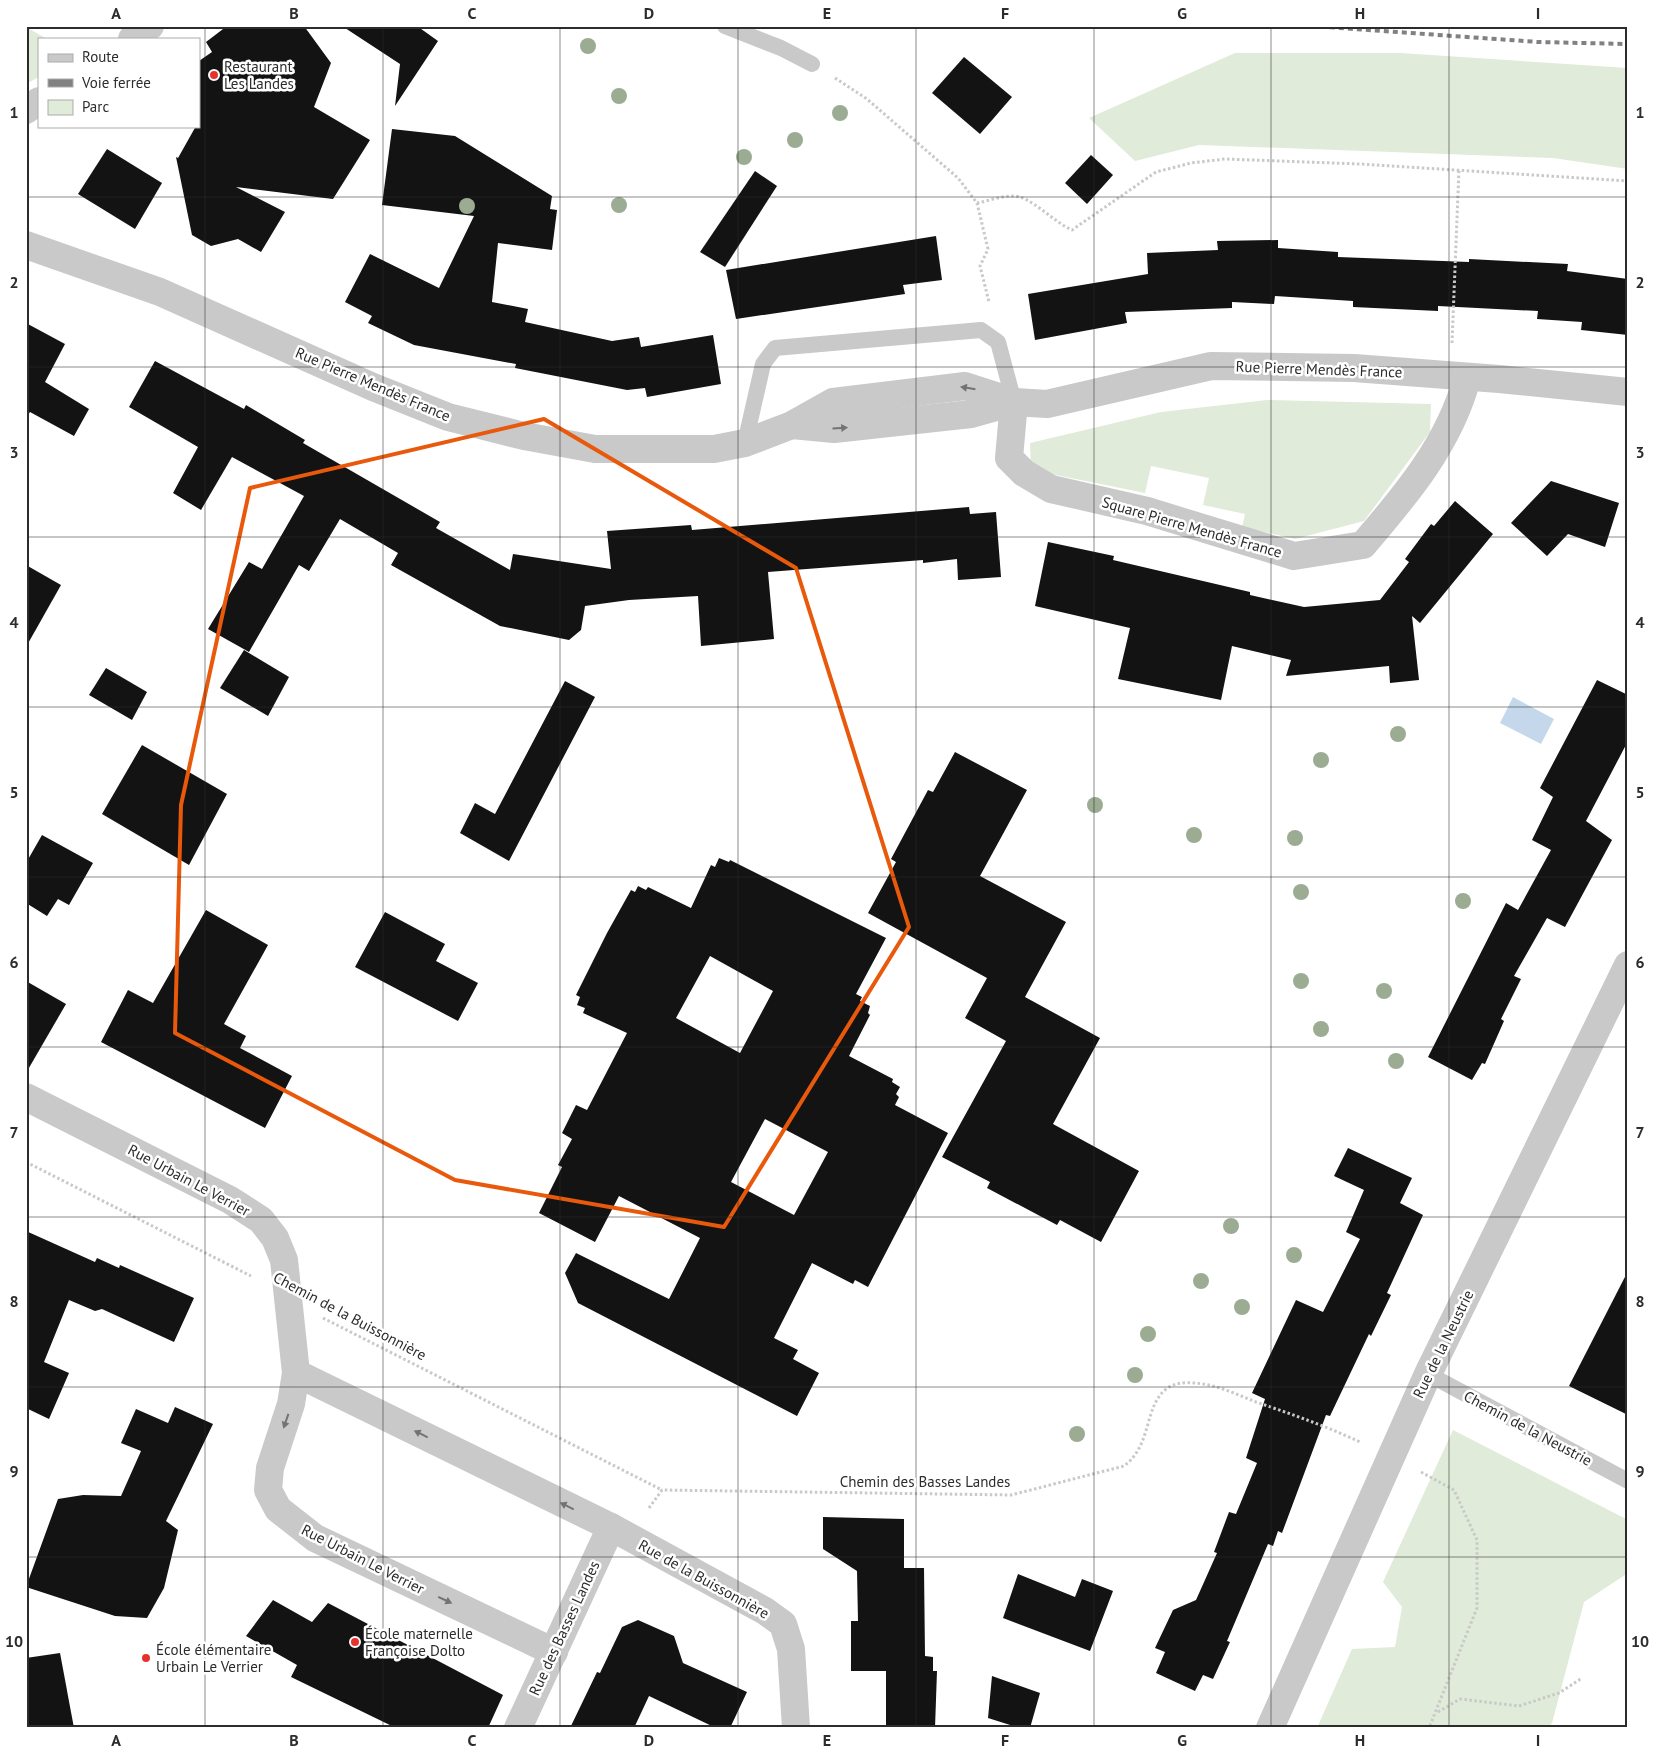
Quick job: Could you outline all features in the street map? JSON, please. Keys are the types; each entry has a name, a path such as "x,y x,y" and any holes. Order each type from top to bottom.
{"street":[{"path":"133,38 150,26"},
{"path":"26,110 38,102"},
{"name":"Rue Pierre Mendès France","path":"26,245 160,292 373,387 448,416 524,436 595,449 714,449 745,443 792,425 834,429 971,414 1014,402 1047,404 1211,366 1354,368 1628,392"},
{"name":"Square Pierre Mendès France","path":"1014,402 1008,458 1024,473 1051,489 1147,511 1294,556 1363,545 1409,492 1443,438 1462,398 1459,377"},
{"name":"Rue de la Neustrie","path":"1270,1728 1390,1455 1428,1374 1628,965"},
{"name":"Rue Urbain Le Verrier","path":"26,1097 230,1200 261,1220 275,1238 284,1260 296,1373 291,1404 270,1468 268,1490 278,1510 315,1538 554,1652"},
{"path":"296,1373 620,1532"},
{"name":"Rue des Basses Landes","path":"518,1728 554,1652 620,1532"},
{"name":"Rue de la Buissonnière","path":"620,1532 764,1611 783,1624 791,1649 796,1728"}],"lane":[{"path":"725,26 781,48 812,64"},
{"path":"745,443 763,364 775,348 981,330 998,342 1014,402"},
{"name":"Chemin de la Neustrie","path":"1428,1374 1628,1482"}],"path":[{"path":"812,64 867,99 958,178 978,203 988,249 980,266 998,342"},
{"path":"978,203 1013,196 1030,200 1051,219 1072,230 1156,172 1191,163 1225,159 1459,169 1628,181"},
{"path":"1459,169 1459,377"},
{"name":"Chemin de la Buissonnière","path":"26,1162 287,1294 322,1317 662,1490"},
{"name":"Chemin des Basses Landes","path":"662,1490 1011,1495 1124,1466 1135,1458 1158,1398 1165,1390 1179,1383 1215,1387 1332,1429 1390,1455 1454,1490 1477,1540 1477,1608 1437,1713 1429,1728"},
{"path":"620,1532 662,1490"},
{"path":"1437,1713 1460,1699 1519,1706 1559,1693 1582,1678"}],"highlighted area":[{"path":"544,419 796,568 909,927 724,1227 455,1180 175,1033 181,805 250,488"}],"green space":[{"path":"26,27 45,38 38,38 38,78 26,84"},
{"path":"1235,53 1400,53 1628,68 1628,169 1553,158 1199,145 1135,161 1089,118"},
{"path":"1267,400 1431,404 1430,432 1364,521 1295,539 1242,527 1245,514 1203,505 1209,478 1151,466 1145,493 1031,470 1030,443 1161,412"},
{"path":"1453,1430 1628,1520 1628,1573 1584,1602 1552,1723 1548,1728 1317,1728 1352,1649 1395,1647 1402,1607 1383,1582"}],"water":[{"path":"1513,697 1554,719 1541,744 1500,723"}],"building":[{"path":"227,26 304,26 331,63 314,107 370,140 333,199 236,187 285,212 261,252 238,239 211,246 192,235 176,157 178,158 195,128 200,128 200,60 212,52 206,42"},
{"path":"342,26 417,26 438,41 395,106 400,64"},
{"path":"964,57 1012,97 980,134 932,93"},
{"path":"392,129 455,136 552,196 550,209 557,210 552,250 498,243 492,302 528,309 525,322 612,341 639,337 641,347 713,335 721,384 647,397 645,388 627,390 515,368 516,364 414,345 368,323 372,316 345,302 370,254 439,288 474,216 382,205"},
{"path":"107,149 162,183 135,229 78,194"},
{"path":"1091,155 1113,175 1087,204 1065,183"},
{"path":"755,171 777,186 725,267 700,252"},
{"path":"936,236 942,280 903,285 905,294 736,319 726,270"},
{"path":"1278,240 1278,248 1338,252 1338,257 1469,262 1469,259 1568,264 1567,271 1628,279 1628,335 1581,330 1582,322 1537,319 1538,311 1438,306 1438,311 1353,307 1353,301 1275,296 1274,304 1232,302 1232,308 1125,312 1127,323 1035,340 1028,294 1148,274 1147,253 1218,250 1217,241"},
{"path":"26,323 65,344 45,382 89,409 74,436 30,412 26,418"},
{"path":"155,361 244,409 246,405 305,440 303,443 440,522 436,528 510,570 513,554 611,569 607,531 691,525 692,530 969,507 970,514 996,512 1001,577 958,580 957,559 923,563 923,560 768,572 774,639 701,646 698,596 629,600 585,606 581,630 569,640 500,626 391,565 398,553 340,519 309,571 299,565 249,652 208,629 249,562 262,569 304,496 232,457 201,510 173,493 198,447 129,407"},
{"path":"1551,481 1619,503 1605,547 1568,534 1547,556 1511,523"},
{"path":"1455,501 1493,534 1420,623 1412,616 1419,680 1390,683 1389,666 1286,676 1291,660 1232,646 1221,700 1118,679 1130,628 1035,606 1048,542 1114,556 1113,560 1250,592 1250,595 1304,607 1380,600 1409,562 1405,559 1431,524 1434,526"},
{"path":"26,565 61,585 26,647"},
{"path":"244,650 289,677 268,716 220,688"},
{"path":"106,668 147,692 132,720 89,695"},
{"path":"1597,680 1628,695 1628,741 1586,821 1612,840 1565,927 1547,918 1514,976 1521,979 1501,1019 1504,1021 1485,1064 1482,1063 1472,1080 1428,1057 1506,903 1518,910 1551,850 1532,840 1553,797 1540,788"},
{"path":"565,681 595,697 509,861 460,833 475,803 495,814"},
{"path":"142,745 227,794 189,865 102,814"},
{"path":"955,752 1027,790 980,876 1066,922 1025,997 1100,1038 1053,1124 1139,1171 1101,1242 1060,1220 1057,1225 987,1188 990,1182 942,1157 1006,1041 965,1018 987,978 868,913 896,862 891,859 928,790 933,792"},
{"path":"42,835 93,863 69,905 58,899 47,916 26,903 26,863"},
{"path":"719,858 729,862 730,860 886,938 856,994 862,997 860,1001 870,1006 868,1013 870,1015 849,1056 893,1079 892,1082 900,1087 896,1094 899,1097 895,1105 948,1133 868,1287 855,1280 853,1284 812,1263 774,1338 798,1350 793,1359 819,1373 797,1416 578,1303 565,1273 576,1253 669,1299 700,1238 619,1196 595,1242 539,1213 562,1167 558,1165 572,1139 562,1133 576,1105 587,1110 627,1033 583,1013 585,1008 577,1005 580,997 576,995 607,933 631,890 635,892 638,886 646,890 648,887 691,908 711,865 715,867","holes":["710,956 773,991 740,1053 676,1018","765,1119 828,1152 794,1215 731,1182"]},
{"path":"206,910 268,945 224,1024 246,1036 240,1048 292,1076 265,1128 101,1042 128,990 153,1003"},
{"path":"385,912 445,944 436,961 478,983 458,1021 355,967"},
{"path":"26,981 66,1004 26,1073"},
{"path":"1348,1148 1412,1178 1400,1203 1423,1215 1387,1293 1391,1295 1371,1336 1369,1334 1330,1416 1326,1415 1282,1533 1278,1531 1273,1546 1268,1544 1227,1641 1230,1642 1213,1679 1203,1675 1195,1691 1156,1673 1165,1652 1155,1648 1173,1610 1196,1600 1217,1553 1214,1552 1229,1512 1236,1514 1257,1463 1246,1458 1265,1399 1252,1393 1296,1300 1323,1312 1360,1239 1346,1232 1364,1190 1334,1176"},
{"path":"26,1231 95,1262 97,1258 119,1268 120,1265 194,1298 174,1342 102,1309 95,1311 69,1300 44,1362 69,1373 49,1419 26,1408"},
{"path":"1628,1271 1628,1415 1569,1386"},
{"path":"175,1407 213,1424 166,1521 178,1530 164,1588 147,1618 115,1616 26,1587 58,1499 83,1495 121,1496 141,1451 121,1443 136,1409 168,1423"},
{"path":"823,1517 904,1519 904,1568 924,1568 925,1656 933,1657 933,1671 937,1671 935,1728 886,1728 886,1671 851,1671 851,1621 858,1621 857,1571 823,1549"},
{"path":"1018,1574 1075,1597 1082,1579 1113,1591 1090,1651 1003,1618"},
{"name":"École maternelle Françoise Dolto","path":"273,1600 312,1622 328,1603 503,1695 488,1728 396,1728 291,1677 297,1665 246,1636"},
{"path":"638,1620 674,1636 683,1663 747,1692 730,1728 716,1728 649,1696 634,1728 570,1728 597,1672 600,1673 622,1627"},
{"path":"60,1653 74,1728 26,1728 26,1658"},
{"path":"992,1676 1040,1693 1030,1728 1020,1728 988,1718"}],"railway":[{"path":"1312,26 1538,42 1628,44"}],"place":[{"name":"Restaurant Les Landes","path":"214,75"},
{"name":"École maternelle Françoise Dolto","path":"355,1642"},
{"name":"École élémentaire Urbain Le Verrier","path":"146,1658"}]}
